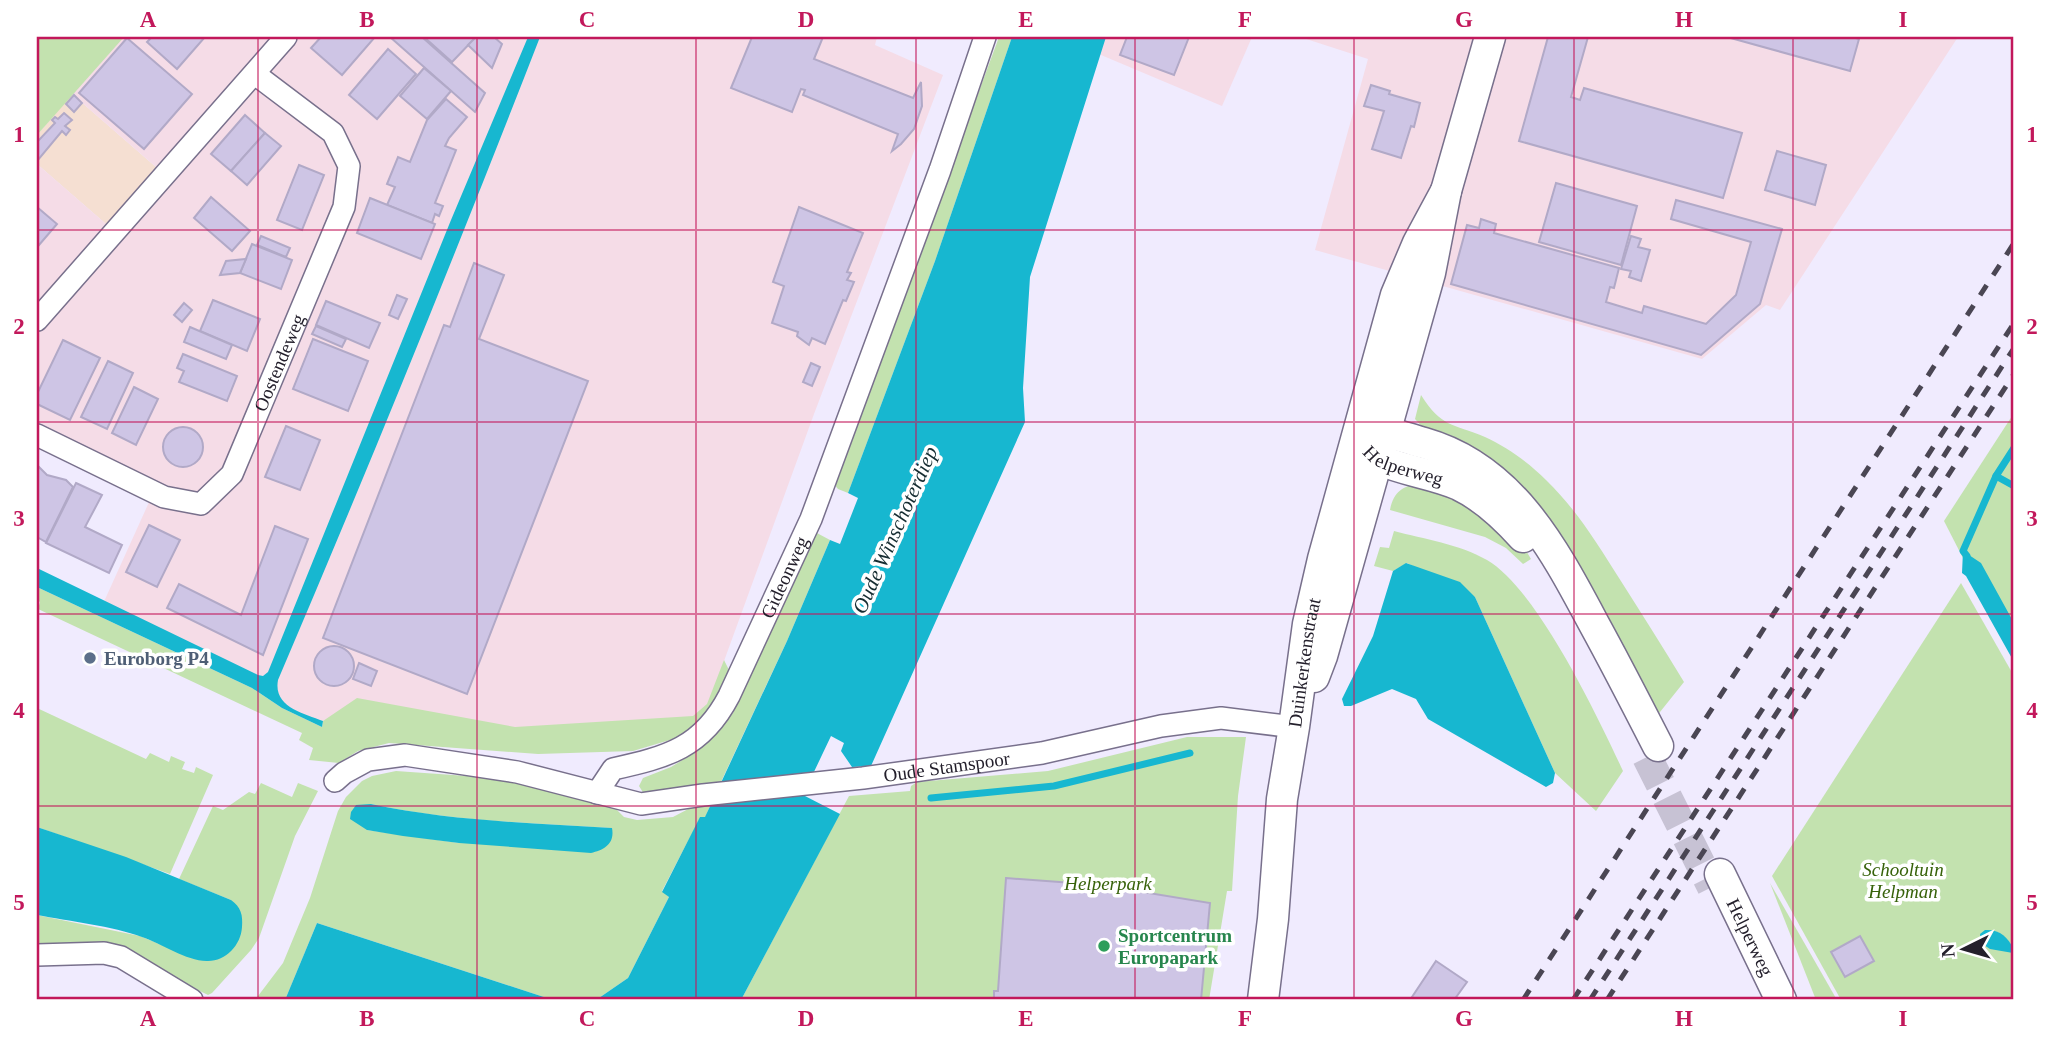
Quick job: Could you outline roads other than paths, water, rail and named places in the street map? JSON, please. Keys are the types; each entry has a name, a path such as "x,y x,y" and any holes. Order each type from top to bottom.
{"main road":[{"name":"Duinkerkenstraat","path":"1294,727 1308,624 1337,504 1373,442 1433,260 1446,191 1490,37"},
{"name":"Helperweg","path":"1373,442 1426,473 1466,489 1492,506 1522,536 1567,605 1653,752"},
{"path":"1263,1000 1273,919 1282,799 1294,727"},
{"name":"Helperweg","path":"1767,1000 1716,880 1781,1000"}],"street":[{"path":"37,320 286,37"},
{"name":"Gideonweg","path":"597,793 613,769 658,759 688,745 712,723 726,703 811,519 940,170 985,37"},
{"name":"Oostendeweg","path":"37,435 164,497 201,504 232,474 344,207 349,166 333,133 255,74"},
{"name":"Oude Stamspoor","path":"597,793 641,804 863,778 1042,752 1160,726 1221,718 1294,727"},
{"path":"335,781 368,760 405,755 517,772 597,793"},
{"path":"37,955 104,953 121,957 192,1000"}],"water":[{"path":"528,37 540,37 412,360 278,680 280,697 285,703 299,712 323,721 322,727 282,708 252,688 37,587 37,568 258,675 263,676 268,672"},
{"name":"Oude Winschoterdiep","path":"1012,37 1106,37 1030,277 1023,388 1025,422 871,766 852,767 841,751 844,743 831,736 803,795 840,814 741,1000 596,1000 628,978 669,897 662,892 700,817 705,817 787,641 830,540 840,544 858,498 848,493 935,261"},
{"path":"1963,551 1981,563 2014,623 2014,662 1962,573"},
{"path":"1406,563 1460,582 1475,597 1555,773 1553,783 1546,787 1428,719 1416,699 1392,689 1351,706 1344,706 1342,699 1373,636 1393,571"},
{"path":"371,804 461,818 612,828 612,838 608,845 591,853 403,836 367,830 350,819 356,805"},
{"path":"37,827 126,857 231,900 239,908 242,919 241,934 236,946 221,958 200,961 130,933 37,915"},
{"path":"317,923 553,1000 285,1000"},
{"path":"1985,930 2002,935 2014,949 2013,953 1990,949 1981,943 1980,934"}],"waterway":[{"path":"1967,556 1963,551 1996,476 2014,448"},
{"path":"1996,476 2014,486"},
{"path":"931,798 1054,786 1190,753"}],"tunnel":[{"path":"1647,757 1712,887"}],"railway":[{"path":"1523,1000 2014,243"},
{"path":"1573,1000 2014,323"},
{"path":"1590,1000 2014,348"},
{"path":"1607,1000 2014,374"}],"place":[{"name":"Euroborg P4","path":"90,658"},
{"name":"Sportcentrum Europapark","path":"1104,946"}],"park label":[{"name":"Schooltuin Helpman","path":"1903,880"},
{"name":"Helperpark","path":"1108,883"}]}
